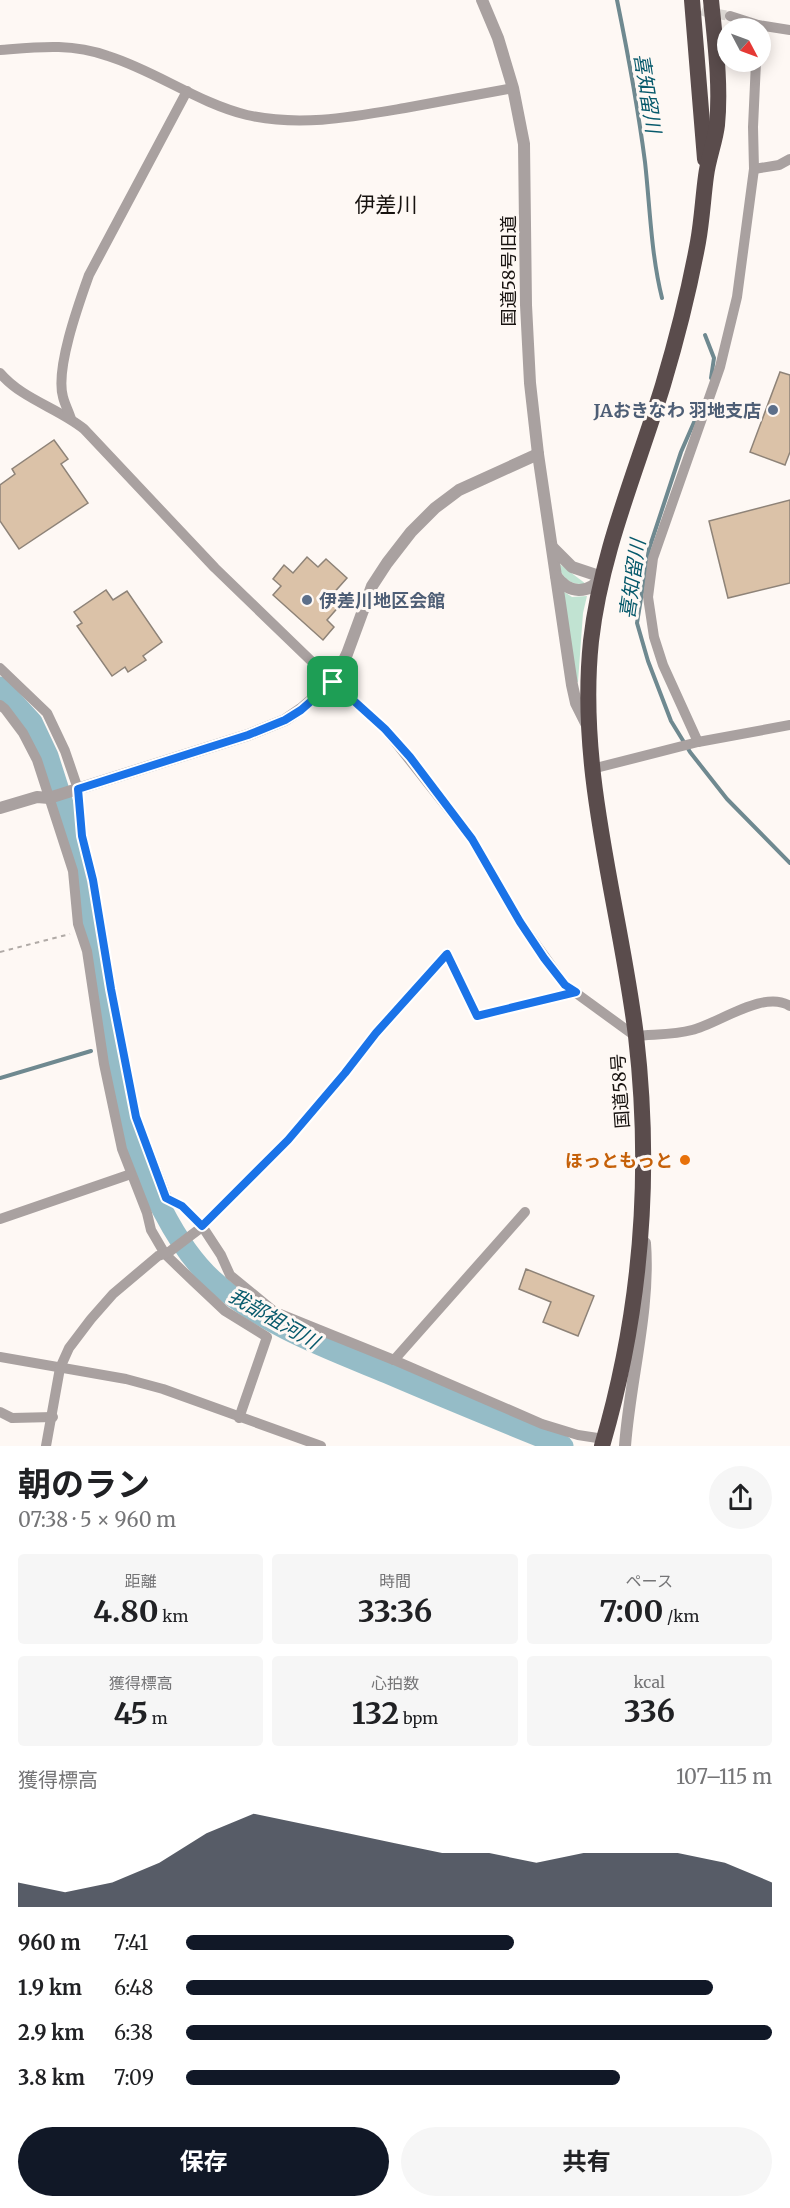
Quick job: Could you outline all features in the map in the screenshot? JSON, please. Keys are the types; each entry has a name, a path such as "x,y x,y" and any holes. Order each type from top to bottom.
{"highway":[{"path":"707,171 717,127 718,90 711,0"},
{"path":"686,1 707,171"},
{"name":"国道58号","path":"603,1442 621,1372 636,1288 643,1208 643,1125 636,1035 592,769 588,682 591,642 602,577 611,544 663,385 687,296 698,240 707,171"}],"street":[{"name":"国道58号旧道","path":"482,0 498,38 513,88 524,144 527,340 538,454 572,685 576,704 589,728"},
{"path":"730,16 735,18"},
{"path":"771,28 790,30"},
{"path":"0,50 60,45 108,55 219,106 248,115 293,122 335,120 513,88"},
{"path":"696,743 654,638 648,597 653,558 720,367 739,285 754,169 756,72"},
{"path":"71,419 62,396 63,373 70,332 82,294 89,275 186,91"},
{"path":"754,169 779,165 790,159"},
{"path":"0,373 11,386 71,419 84,429 215,568 385,729 410,757 472,839 520,922 565,985 636,1035 691,1031 744,1007 764,1002 786,1003 790,1006"},
{"path":"0,808 37,798 50,798 248,735 285,720 301,710 333,682 347,654 372,586 411,532 435,508 459,490 538,454"},
{"path":"551,546 572,567 602,577 590,589 579,591 566,587 555,573"},
{"path":"0,668 47,713 65,751 93,880 136,1117 166,1198 182,1206 220,1255 230,1275 275,1312 542,1424 603,1442"},
{"path":"0,705 23,733 32,751 50,798 73,871 108,1085 122,1149 151,1230 167,1253 225,1311 267,1337 239,1418"},
{"path":"592,769 696,743 790,725"},
{"path":"46,1446 60,1368 69,1348 113,1294 158,1256 167,1253 200,1228 288,1140 376,1033 447,954 477,1016 576,992"},
{"path":"0,1219 131,1174"},
{"path":"625,1446 647,1266 643,1208"},
{"path":"394,1360 525,1212"},
{"path":"0,1357 126,1379 163,1389 321,1446"},
{"path":"0,1412 12,1418 53,1417"}],"path":[{"path":"0,952 81,931"}],"green space":[{"path":"557,562 586,584 575,584 567,579"},
{"path":"560,589 572,597 587,596 583,613 578,682 576,682"}],"building":[{"path":"780,372 790,375 790,452 785,465 750,452"},
{"path":"54,440 68,459 61,464 88,503 19,549 0,521 0,485 15,474 12,469"},
{"path":"790,500 790,583 728,598 709,521"},
{"name":"伊差川地区会館","path":"307,557 318,567 326,559 347,578 331,596 341,604 327,620 334,627 323,640 273,595 281,586 273,579 284,565 293,573"},
{"path":"106,590 113,600 127,591 162,642 143,656 146,660 128,672 125,667 112,676 77,626 82,623 74,612"},
{"path":"526,1269 594,1296 578,1336 543,1322 551,1302 519,1289"}],"waterway":[{"name":"喜知留川","path":"617,0 639,122 653,247 662,298"},
{"name":"喜知留川","path":"705,335 714,358 711,378"},
{"name":"喜知留川","path":"702,404 681,452 649,549 637,623 648,661 671,721 690,752 727,799 790,863"},
{"name":"我部祖河川","path":"0,687 32,722 48,756 77,855 128,1129 163,1211 186,1250 215,1282 234,1297 297,1335 563,1446"},
{"path":"0,1078 91,1051"}],"tunnel":[{"path":"688,4 706,12 730,16"}],"place":[{"name":"JAおきなわ 羽地支店","path":"773,410"},
{"name":"伊差川地区会館","path":"307,600"},
{"name":"ほっともっと","path":"685,1160"}],"district":[{"name":"伊差川","path":"386,204"}],"route":[{"path":"333,682 385,729 410,757 472,839 520,922 544,958 565,985 576,992 477,1016 447,954 376,1033 288,1140 202,1226 182,1206 166,1198 136,1117 93,880 82,836 78,789 248,735 285,720 301,710 333,682"}]}
